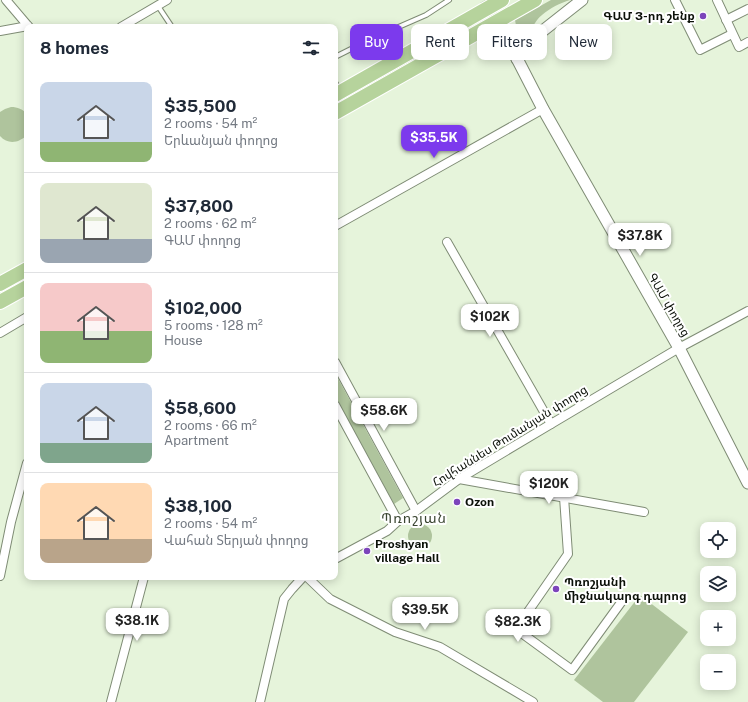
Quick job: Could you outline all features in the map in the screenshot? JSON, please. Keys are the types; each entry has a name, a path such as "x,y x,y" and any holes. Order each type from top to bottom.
{"highway":[{"path":"338,88 502,0"},
{"path":"338,111 535,0"},
{"path":"0,284 24,271"},
{"path":"0,302 24,289"}],"street":[{"path":"6,0 26,24"},
{"path":"125,24 156,3 167,0"},
{"path":"547,28 582,0"},
{"path":"675,0 700,50 732,34"},
{"path":"717,0 739,47 748,42"},
{"path":"726,20 748,8"},
{"path":"0,31 24,27"},
{"name":"ԳԱՄ փողոց","path":"518,60 543,109 679,348 748,483"},
{"path":"338,224 543,109"},
{"path":"447,242 551,424"},
{"name":"Հովհաննես Թումանյան փողոց","path":"338,557 387,532 398,521 416,511 458,479 679,348 748,312"},
{"path":"0,333 24,319"},
{"path":"338,368 416,511"},
{"path":"338,411 398,521"},
{"path":"0,576 11,522 24,474"},
{"path":"458,479 644,512"},
{"path":"564,498 568,554 516,629 572,670 625,597"},
{"path":"111,702 143,580"},
{"path":"260,702 284,599 300,580"},
{"path":"310,580 330,599 395,632 440,647 533,702"}],"lane":[{"path":"338,56 426,15 449,0"},
{"path":"156,3 170,24"}],"green space":[{"path":"551,0 570,0 545,12 534,24 516,24 515,20"},
{"path":"411,58 411,60 420,60 338,106 338,99"},
{"path":"16,107 24,112 24,138 21,140 10,142 6,141 0,136 0,112 5,109"},
{"path":"338,379 403,498 394,504 338,401"},
{"path":"420,524 429,527 432,536 429,545 420,548 411,545 408,536 411,527"},
{"path":"640,595 688,632 634,702 603,702 574,680"}],"tunnel":[{"path":"485,0 498,24"}],"place":[{"name":"ԳԱՄ 3-րդ շենք","path":"703,16"},
{"name":"Ozon","path":"457,502"},
{"name":"Proshyan village Hall","path":"367,551"},
{"name":"Պռոշյանի միջնակարգ դպրոց","path":"556,589"}],"district":[{"name":"Պռոշյան","path":"414,518"}]}
